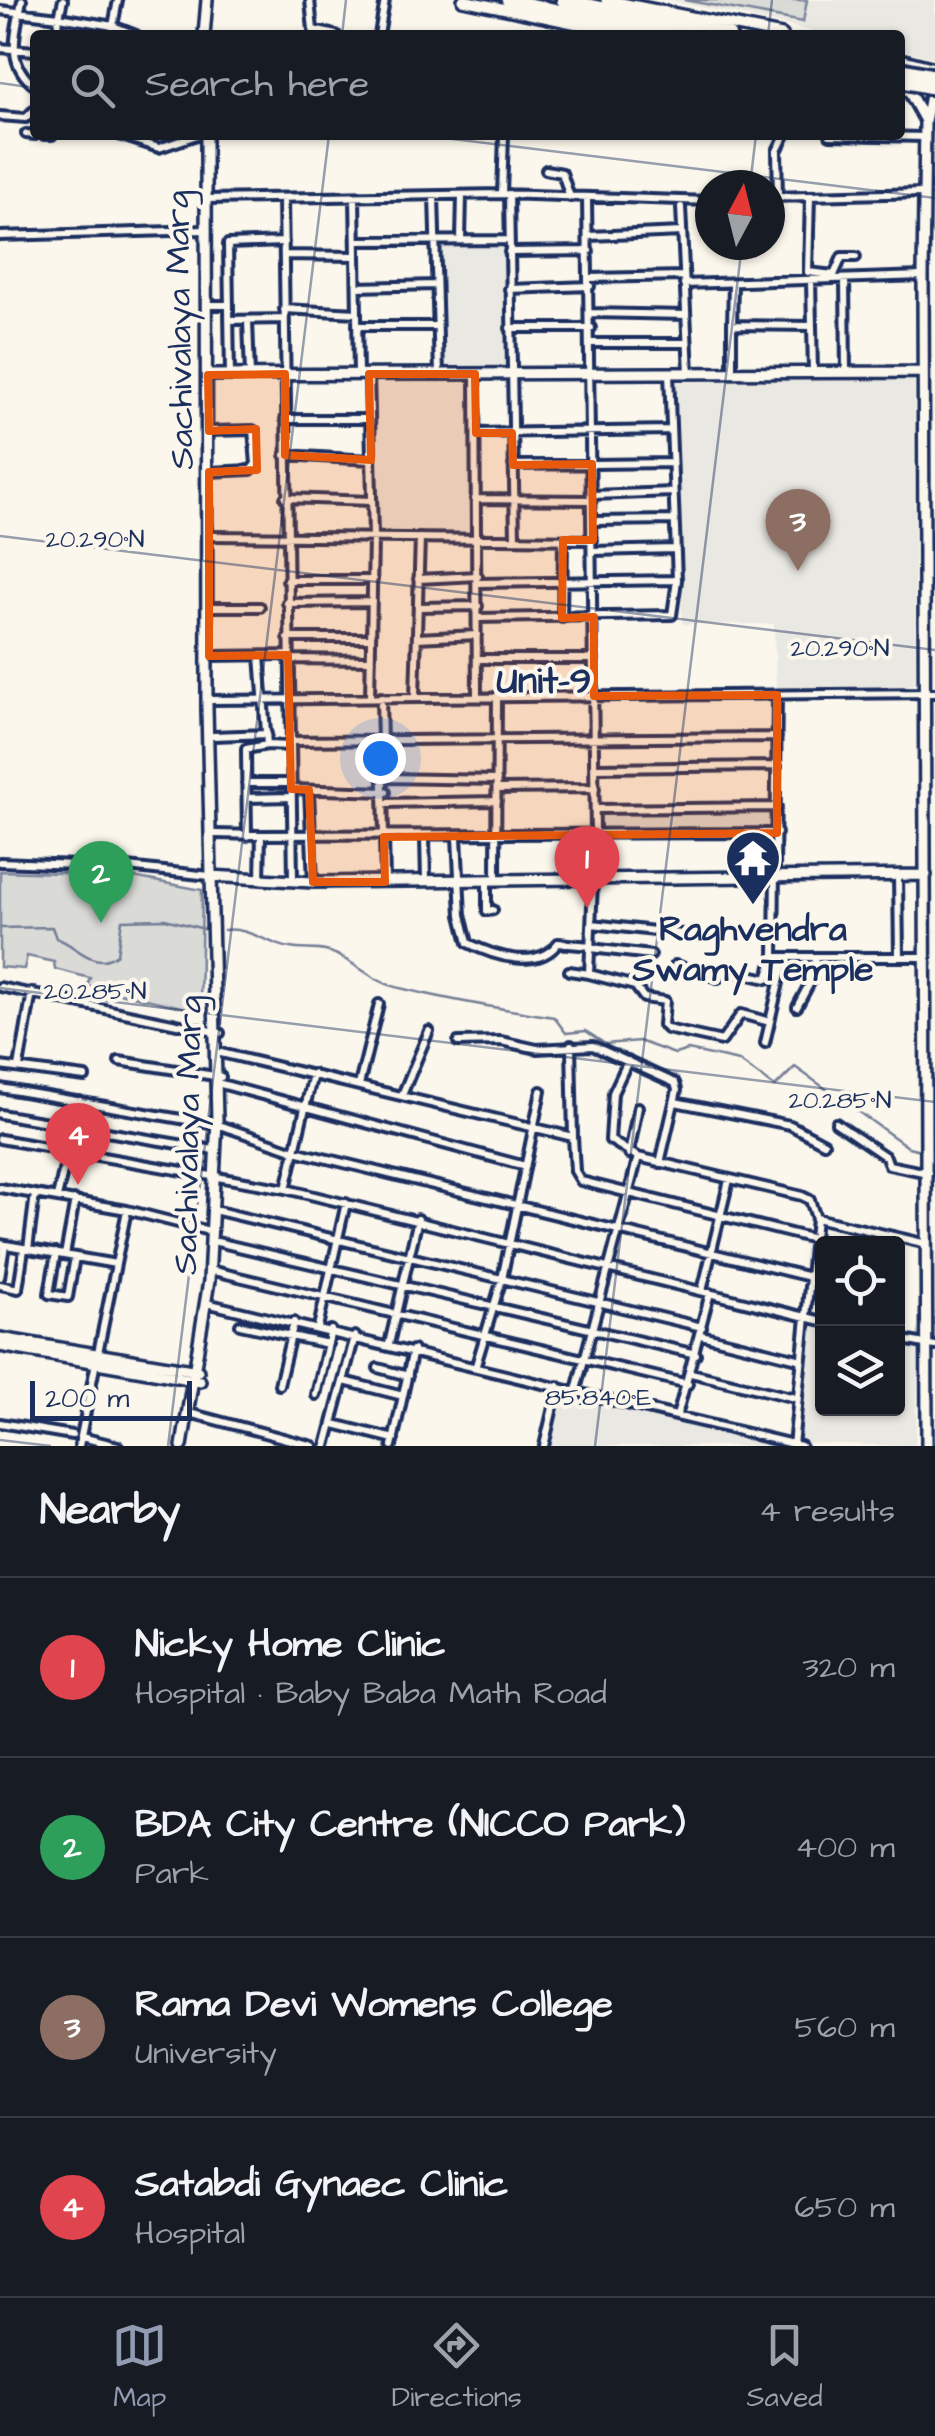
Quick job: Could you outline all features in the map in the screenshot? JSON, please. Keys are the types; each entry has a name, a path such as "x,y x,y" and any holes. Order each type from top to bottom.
{"highway":[{"path":"508,0 650,30"},
{"path":"562,0 705,30"},
{"path":"905,70 935,76"},
{"path":"905,86 933,93"}],"main road":[{"path":"204,30 205,0"},
{"path":"463,0 606,30"},
{"path":"606,0 757,30"},
{"path":"905,61 935,68 924,136 923,276 922,694 931,1056 927,1158 932,1346 926,1446"},
{"path":"905,89 925,122"},
{"name":"Sachivalaya Marg","path":"185,1446 214,1272 219,1127 203,140"},
{"path":"208,375 923,372"},
{"name":"Sachivalaya Marg","path":"210,702 213,876"},
{"path":"213,876 385,882 926,875"},
{"name":"Sachivalaya Marg","path":"218,1033 219,1080"},
{"name":"Sachivalaya Marg","path":"208,1303 218,1211 214,1150 219,1127"},
{"path":"0,1338 197,1375"},
{"path":"0,1346 98,1358"},
{"name":"Sachivalaya Marg","path":"185,1446 197,1375"}],"street":[{"path":"22,0 12,49 22,74 30,81"},
{"path":"57,30 63,0"},
{"path":"113,30 118,0"},
{"path":"310,0 313,30"},
{"path":"380,30 385,0"},
{"path":"0,10 60,17 109,30"},
{"path":"0,48 30,51"},
{"path":"0,116 26,118 30,114"},
{"path":"905,136 924,136"},
{"path":"134,140 159,148 203,140"},
{"path":"504,140 515,539"},
{"path":"776,170 782,140"},
{"path":"546,170 562,173 570,197"},
{"path":"785,197 924,193"},
{"path":"206,199 505,194 695,201"},
{"path":"434,196 438,374"},
{"path":"461,240 462,196"},
{"path":"810,196 808,272 834,274 841,258 856,258"},
{"path":"355,197 357,313 370,419 370,697"},
{"path":"283,198 286,580 294,880"},
{"path":"587,198 596,836 590,974"},
{"path":"681,207 688,372"},
{"path":"0,236 206,230"},
{"path":"589,236 682,232"},
{"path":"356,241 509,240"},
{"path":"230,375 228,244 284,242"},
{"path":"509,252 589,251"},
{"path":"284,255 356,256"},
{"path":"510,289 590,282 733,283 923,276"},
{"path":"845,280 846,372"},
{"path":"811,281 813,372"},
{"path":"732,372 733,283"},
{"path":"357,287 436,286"},
{"path":"207,305 229,306"},
{"path":"284,310 357,313"},
{"path":"590,314 686,315"},
{"path":"230,320 284,320"},
{"path":"248,321 250,375"},
{"path":"732,325 812,326"},
{"path":"358,326 437,326"},
{"path":"510,328 591,328"},
{"path":"591,343 687,344"},
{"path":"478,618 668,617 676,610 670,373"},
{"path":"475,374 477,696"},
{"path":"285,418 370,419"},
{"path":"208,472 251,470 256,464 253,430 209,432"},
{"path":"476,433 671,430"},
{"path":"285,456 371,460"},
{"path":"513,465 672,463"},
{"path":"475,499 673,492"},
{"path":"285,498 372,501"},
{"path":"592,520 674,520"},
{"path":"210,536 593,540"},
{"path":"415,696 420,538"},
{"path":"562,618 564,540"},
{"path":"593,551 676,549"},
{"path":"286,580 372,580"},
{"path":"418,580 677,580"},
{"path":"287,603 372,602"},
{"path":"418,607 478,606"},
{"path":"209,607 260,607"},
{"path":"416,638 477,635"},
{"path":"288,638 372,638"},
{"path":"209,656 371,660"},
{"path":"260,656 267,745"},
{"path":"477,659 594,659"},
{"path":"210,702 289,697 935,694"},
{"path":"675,965 718,978 727,970 767,979 774,957 778,695"},
{"path":"382,696 385,882"},
{"path":"494,910 487,910 496,836 497,696"},
{"path":"212,736 267,734"},
{"path":"247,836 246,748 384,740 777,737"},
{"path":"595,768 777,766"},
{"path":"386,778 595,788"},
{"path":"246,782 291,790 386,792"},
{"path":"247,798 291,790"},
{"path":"310,790 313,882"},
{"path":"385,803 496,801"},
{"path":"595,809 777,807"},
{"path":"214,834 776,834"},
{"path":"260,880 261,835"},
{"path":"425,837 426,880"},
{"path":"457,837 458,880 468,943 525,959 546,955 558,943 650,955"},
{"path":"0,862 213,876"},
{"path":"898,876 899,957"},
{"path":"592,924 691,935"},
{"path":"774,957 926,957"},
{"path":"765,1043 785,957"},
{"path":"797,1007 814,975 815,957"},
{"path":"569,971 635,986 644,998 665,1001 666,1030 722,1041 741,1014 770,1022"},
{"path":"0,988 218,1033"},
{"path":"19,1068 32,992"},
{"path":"360,1085 379,1004"},
{"path":"402,1095 429,1031"},
{"path":"458,1042 501,1041 538,1049 599,1047 675,1082 675,1102 660,1163"},
{"path":"571,1045 578,1179 629,1196 814,1239"},
{"path":"221,1053 573,1137"},
{"path":"119,1060 219,1080 305,1108 525,1166"},
{"path":"208,1303 796,1445 798,1359 816,1218 807,1198 638,1157 610,1140 613,1094 628,1061"},
{"path":"0,1066 85,1078"},
{"path":"286,1188 313,1074"},
{"path":"0,1088 219,1127 295,1152 810,1278"},
{"path":"476,1365 502,1279 541,1091"},
{"path":"56,1197 80,1101"},
{"path":"675,1102 790,1125 824,1144"},
{"path":"629,1154 638,1107"},
{"path":"0,1114 214,1150"},
{"path":"836,1123 886,1156 889,1165 928,1173"},
{"path":"0,1139 286,1188 815,1319"},
{"path":"576,1390 602,1304 638,1157"},
{"path":"677,1416 696,1354 711,1253 729,1180"},
{"path":"0,1188 127,1210 332,1269 696,1354"},
{"path":"0,1286 18,1288 36,1194"},
{"path":"66,1255 74,1200"},
{"path":"318,1327 346,1203"},
{"path":"79,1446 76,1436 98,1358 127,1210"},
{"path":"218,1211 602,1304 798,1359"},
{"path":"816,1218 929,1244"},
{"path":"389,1344 418,1219"},
{"path":"0,1277 2,1245 116,1264"},
{"path":"56,1254 49,1294 68,1297 76,1257"},
{"path":"214,1272 688,1384"},
{"path":"280,1384 294,1322"},
{"path":"240,1325 328,1344"},
{"path":"316,1395 331,1330"},
{"path":"326,1446 355,1336"},
{"path":"905,1340 932,1346"},
{"path":"334,1424 393,1443 413,1350"},
{"path":"378,1368 408,1376"},
{"path":"691,1373 795,1398"},
{"path":"344,1381 403,1396"},
{"path":"544,1446 558,1386"},
{"path":"193,1414 312,1446"},
{"path":"0,1424 118,1446"}],"highlighted area":[{"path":"285,374 285,455 371,460 369,374 475,374 476,433 512,433 513,465 592,464 593,540 563,540 562,618 594,617 594,696 777,695 777,833 384,837 385,882 313,882 309,790 291,789 288,655 209,656 209,472 257,470 256,429 209,431 208,375"}],"shaded area":[{"path":"668,0 935,0 935,58 905,51 905,30 807,30"},
{"path":"684,0 807,0 803,22"},
{"path":"505,243 506,372 443,372 438,247"},
{"path":"914,377 915,684 892,689 776,688 774,624 682,624 677,382"},
{"path":"471,381 474,532 377,531 373,384"},
{"path":"772,809 773,830 598,832 598,812"},
{"path":"0,871 123,875 202,890 200,1011 87,986 90,978 55,969 54,962 27,956 24,969 0,967"},
{"path":"804,1324 815,1326 815,1416 905,1416 905,1344 919,1347 915,1446 795,1443"},
{"path":"555,1390 777,1445 778,1446 543,1446"}],"waterway":[{"path":"0,928 52,927 56,938 101,960 117,954 122,920 165,919 204,929"},
{"path":"224,930 240,931 290,948 330,952 396,987 554,1017 566,1033 586,1031 605,1044 639,1041 675,1054 688,1050 739,1061 775,1087 795,1067 908,1147 921,1150"}],"place":[{"name":"Rama Devi Womens College","path":"798,571"},
{"name":"Raghvendra Swamy Temple","path":"753,907"},
{"name":"Nicky Home Clinic","path":"587,908"},
{"name":"BDA City Centre (NICCO Park)","path":"101,923"},
{"name":"Satabdi Gynaec Clinic","path":"78,1185"}],"district":[{"name":"Unit-9","path":"544,682"}]}
